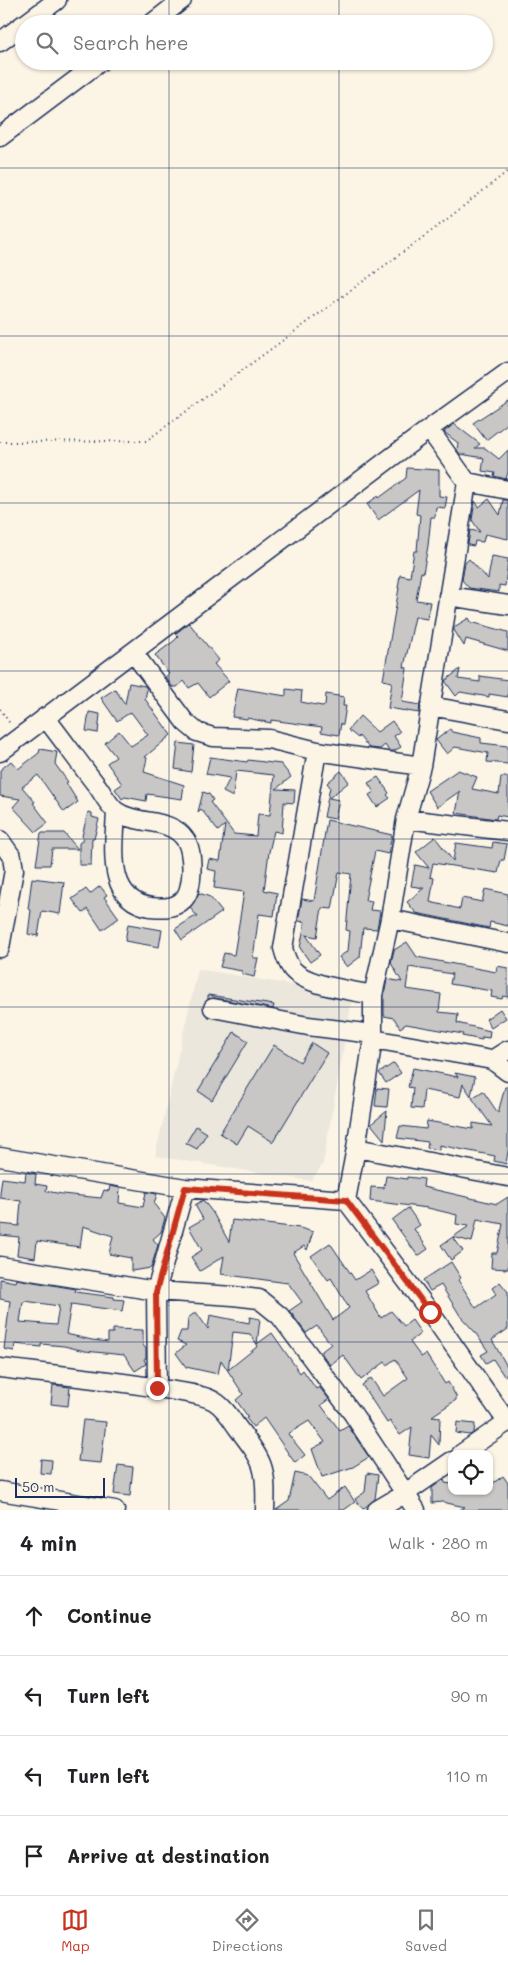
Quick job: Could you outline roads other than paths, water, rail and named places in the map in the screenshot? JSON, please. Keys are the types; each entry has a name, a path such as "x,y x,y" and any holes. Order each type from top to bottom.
{"street":[{"path":"36,15 57,0"},
{"path":"163,15 182,0"},
{"path":"0,42 15,31"},
{"path":"0,137 89,70"},
{"path":"0,752 429,429 508,372"},
{"path":"429,429 467,482 508,490"},
{"path":"467,482 421,766 406,819 390,919 373,994 373,1036 346,1200 430,1312 507,1422 468,1450"},
{"path":"448,596 508,605"},
{"path":"133,652 185,722 197,732 213,737 269,739 317,751 421,766"},
{"path":"430,706 508,720"},
{"path":"45,717 116,811 142,822 167,825 178,831 187,840 192,866 191,881 184,899 174,906 161,908 137,903 123,891 117,877 113,858 116,811"},
{"path":"317,751 283,948 286,961 294,971 307,980 373,994"},
{"path":"406,819 508,831"},
{"path":"0,840 12,858 14,870 0,948"},
{"path":"390,919 508,943"},
{"path":"214,1008 373,1036 492,1060 508,1072"},
{"path":"492,1060 508,1050"},
{"path":"356,1148 508,1177"},
{"path":"0,1157 185,1188 346,1200"},
{"path":"157,1388 156,1292 185,1188"},
{"path":"0,1266 156,1292 245,1297 259,1300 269,1306 289,1328 353,1414 416,1510"},
{"path":"0,1368 157,1388 200,1396 215,1402 225,1410 257,1452 263,1466 266,1484 265,1510"},
{"path":"377,1510 448,1464"},
{"path":"0,1491 115,1510"}]}
